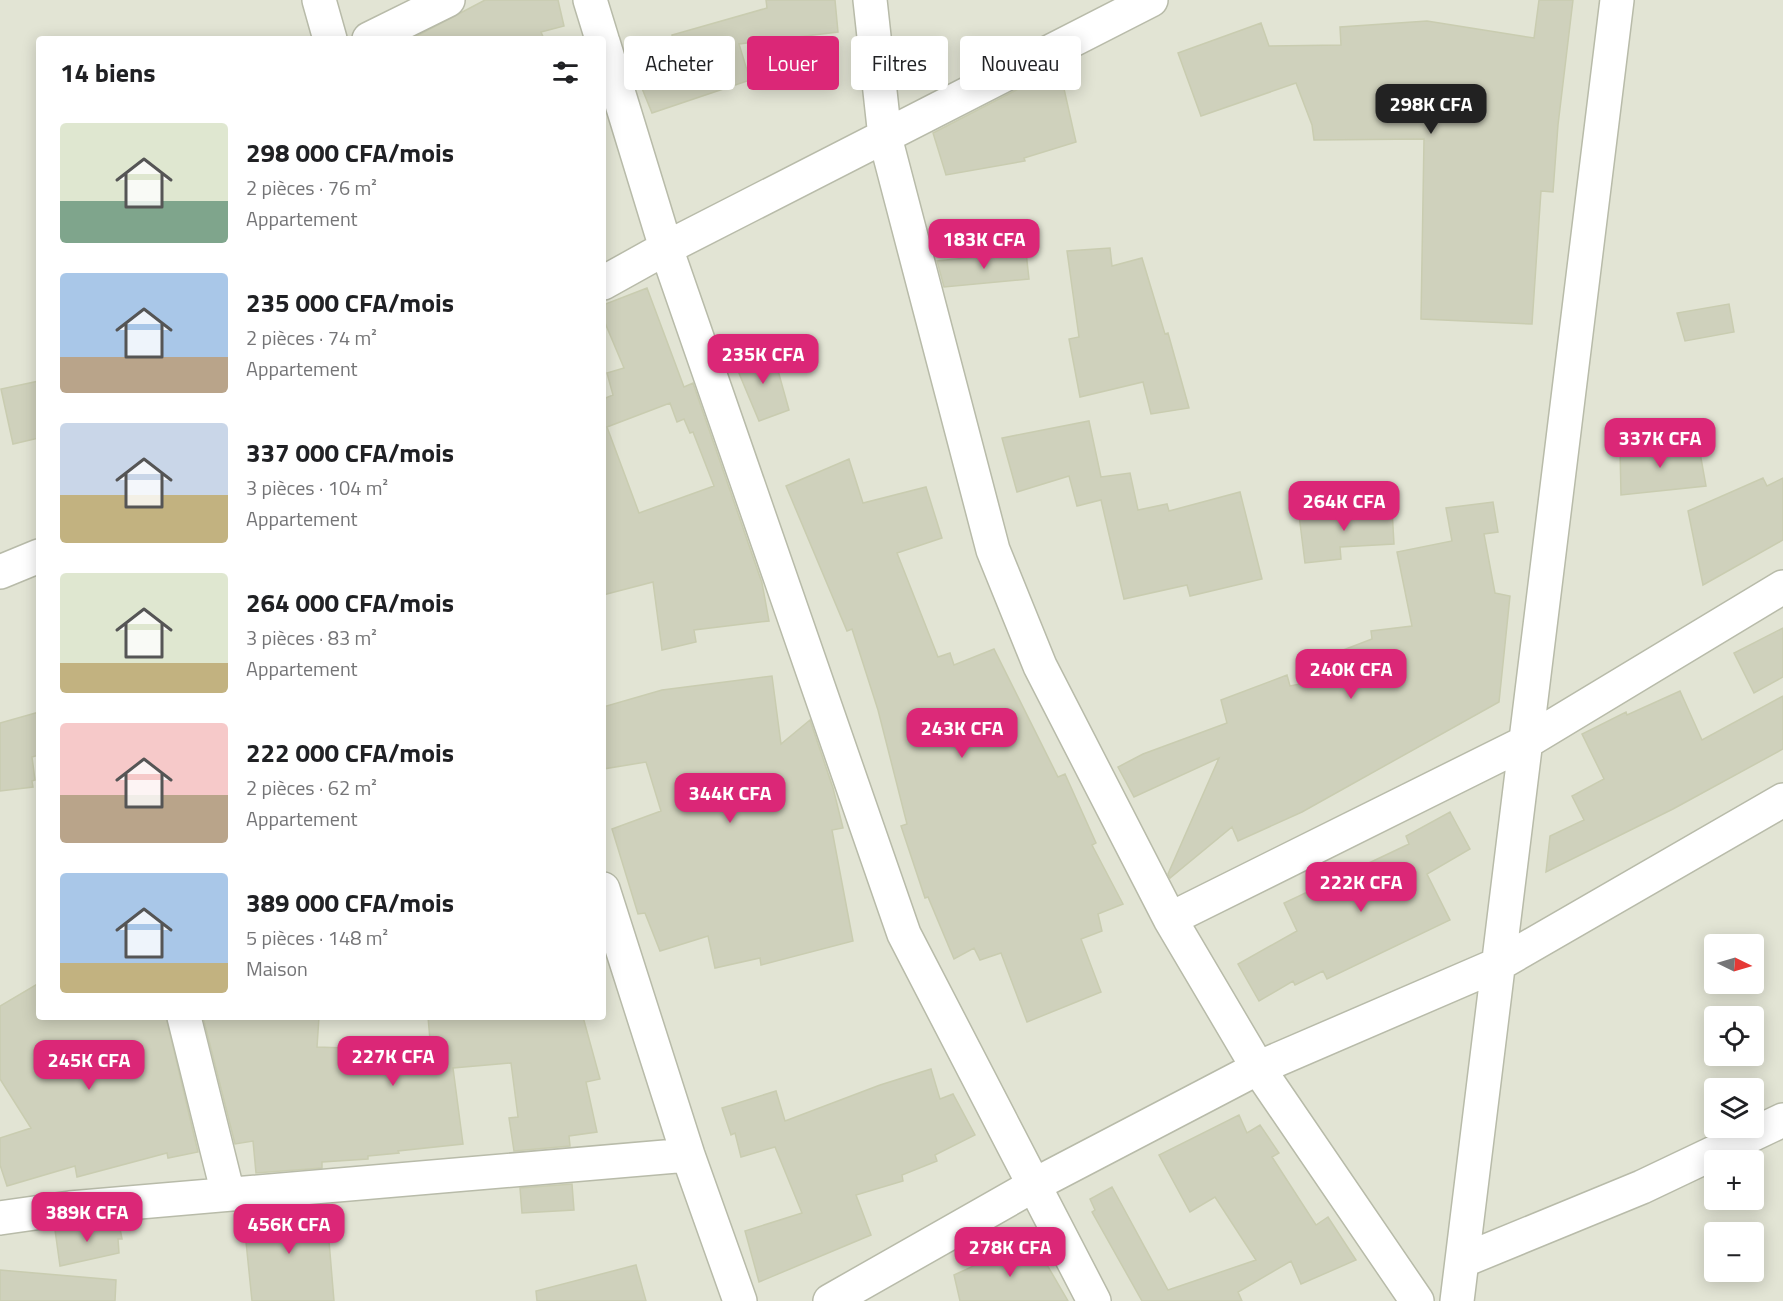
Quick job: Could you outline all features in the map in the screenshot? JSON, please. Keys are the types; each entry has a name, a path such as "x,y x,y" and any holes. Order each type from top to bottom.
{"street":[{"path":"319,0 329,36"},
{"path":"375,36 448,0"},
{"path":"590,0 602,36"},
{"path":"870,0 885,137 993,550 1041,666 1170,919 1258,1068 1417,1301"},
{"path":"606,281 666,248 1151,0"},
{"path":"1457,1301 1617,0"},
{"path":"606,50 666,248 904,934 1036,1184 1094,1301"},
{"path":"0,572 36,557"},
{"path":"1170,919 1526,742 1783,587"},
{"path":"830,1301 1036,1184 1258,1068 1499,964 1783,800"},
{"path":"606,899 688,1155 740,1301"},
{"path":"185,1020 228,1194"},
{"path":"1462,1261 1642,1188 1783,1120"},
{"path":"0,1218 70,1208 688,1155"}],"shaded area":[{"path":"0,0 1783,0 1783,1301 0,1301"}],"building":[{"path":"485,0 558,0 564,26 541,32 543,36 417,36"},
{"path":"766,0 835,0 838,32 805,36 747,36 747,43 739,44 747,70 747,81 735,85 735,36 672,36 672,35 767,8"},
{"path":"1539,0 1573,0 1558,125 1553,192 1541,191 1532,324 1421,319 1424,139 1314,140 1312,125 1296,83 1201,116 1178,53 1261,23 1269,46 1341,45 1340,27 1427,21 1534,38"},
{"path":"643,90 720,90 652,113"},
{"path":"1016,90 1064,90 1076,142 1024,158 1025,161 946,175 933,133"},
{"path":"1110,248 1112,266 1142,258 1165,334 1168,333 1189,408 1151,414 1143,382 1080,397 1069,339 1079,337 1067,251"},
{"path":"1026,252 1029,279 944,287 937,261"},
{"path":"647,288 684,387 693,383 762,583 769,621 694,630 696,642 662,650 653,582 606,594 606,398 613,395 607,373 624,368 606,325 606,304","holes":["670,403 677,422 684,419 690,433 693,432 714,486 639,513 607,427"]},
{"path":"1729,304 1734,332 1685,341 1677,313"},
{"path":"772,349 789,410 759,421 736,363"},
{"path":"36,382 36,439 13,444 1,389"},
{"path":"1089,421 1101,477 1130,473 1138,510 1167,504 1169,511 1240,492 1262,579 1190,596 1187,585 1124,599 1101,500 1077,506 1069,476 1017,492 1002,438"},
{"path":"1699,447 1706,486 1621,495 1620,448"},
{"path":"849,459 863,503 926,487 942,538 897,553 938,657 950,653 954,665 994,649 1058,777 1065,774 1096,843 1092,845 1123,904 1098,914 1102,931 1081,939 1101,992 1027,1022 1001,953 980,960 974,948 954,959 928,897 925,898 901,826 907,824 878,710 852,629 847,631 786,486"},
{"path":"1763,478 1767,486 1783,478 1783,540 1703,585 1688,511"},
{"path":"1493,502 1498,532 1484,534 1495,593 1510,596 1499,702 1302,812 1238,841 1232,827 1170,878 1168,874 1219,758 1134,797 1118,767 1143,754 1227,723 1221,700 1287,675 1290,686 1320,680 1317,660 1372,639 1371,631 1412,626 1397,552 1452,541 1446,508"},
{"path":"1366,508 1366,511 1392,509 1394,544 1340,547 1341,559 1305,563 1299,515"},
{"path":"1783,628 1783,677 1754,693 1734,653"},
{"path":"772,676 781,744 810,720 833,788 843,828 832,830 853,941 761,965 760,958 715,968 708,936 660,951 645,913 638,914 612,829 661,811 646,762 606,769 606,706 662,690"},
{"path":"1680,691 1702,740 1783,696 1783,749 1673,809 1546,872 1550,836 1584,820 1572,796 1604,779 1582,734 1626,712 1627,715"},
{"path":"36,713 36,756 32,757 35,780 32,781 33,787 0,791 0,723"},
{"path":"1450,812 1470,849 1427,874 1450,920 1327,979 1323,971 1295,985 1293,981 1259,1001 1238,964 1297,931 1284,903 1409,844 1406,836"},
{"path":"36,985 36,1020 167,1020 198,1152 168,1158 167,1153 77,1177 75,1166 7,1186 0,1165 0,1138 31,1128 0,1079 0,1006"},
{"path":"204,1020 319,1020 317,1047 431,1051 428,1020 584,1020 600,1079 586,1082 597,1132 569,1136 570,1146 514,1151 509,1118 518,1117 511,1063 453,1068 463,1144 398,1151 399,1153 368,1156 368,1159 322,1162 322,1168 256,1173 253,1141 235,1144"},
{"path":"931,1069 940,1099 953,1094 975,1135 935,1155 937,1161 902,1175 903,1181 856,1195 871,1235 759,1282 745,1231 802,1213 775,1147 741,1157 735,1133 731,1135 722,1108 776,1091 785,1121 880,1085"},
{"path":"1239,1115 1247,1133 1260,1125 1279,1153 1272,1157 1316,1225 1328,1217 1356,1260 1301,1284 1291,1261 1238,1292 1242,1301 1142,1301 1092,1212 1095,1210 1090,1199 1112,1187 1168,1290 1256,1260 1215,1197 1190,1212 1159,1155"},
{"path":"572,1184 574,1210 522,1213 520,1188"},
{"path":"326,1205 334,1301 252,1301 243,1212"},
{"path":"119,1223 122,1239 118,1239 119,1253 60,1266 55,1230"},
{"path":"1032,1239 1068,1301 960,1301 954,1275"},
{"path":"636,1265 646,1301 537,1301 536,1291"},
{"path":"0,1270 116,1280 115,1301 0,1301"}]}
